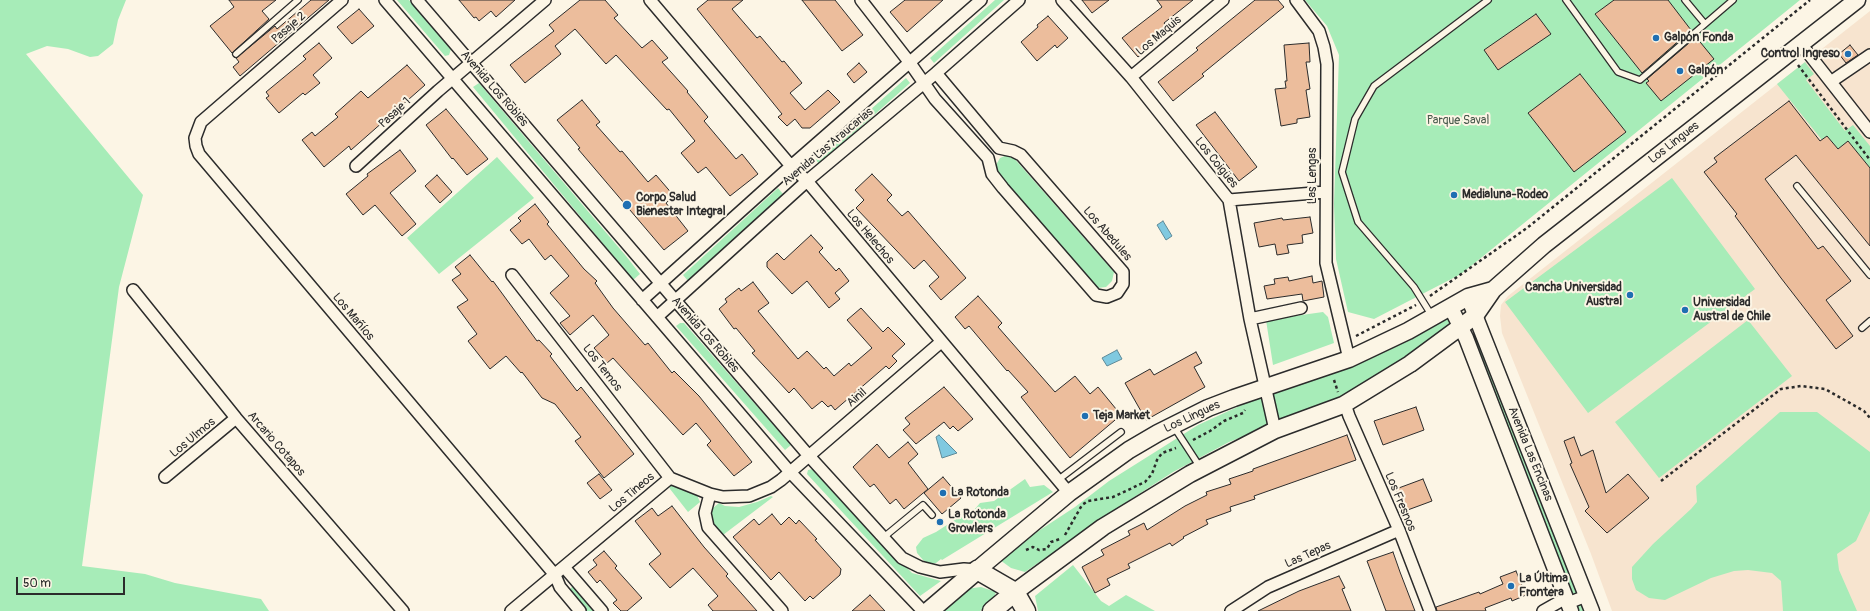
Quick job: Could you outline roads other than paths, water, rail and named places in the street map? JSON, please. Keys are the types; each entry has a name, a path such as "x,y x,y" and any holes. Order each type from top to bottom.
{"main road":[{"name":"Los Lingues","path":"992,611 1015,592 1103,528 1149,498 1201,468 1275,430 1344,405 1460,332 1475,316 1494,290 1544,245 1857,0"},
{"name":"Los Lingues","path":"929,611 1069,493 1129,450 1173,425 1208,408 1349,359 1433,318 1468,298 1494,290"},
{"name":"Avenida Los Robles","path":"977,570 1015,592 1026,611"}],"street":[{"name":"Pasaje 2","path":"253,76 342,0"},
{"name":"Avenida Los Robles","path":"385,0 790,472 923,611"},
{"name":"Avenida Los Robles","path":"417,0 809,456 902,558 920,568 940,572 964,569 977,570"},
{"name":"Pasaje 1","path":"356,166 452,79 545,0"},
{"name":"Los Helechos","path":"650,0 791,166 807,181 1069,493"},
{"name":"Los Abedules","path":"861,0 910,63 935,99 988,158 992,174 1096,295 1107,297 1117,293 1124,284 1123,272 1021,155 1013,151 999,148"},
{"name":"Avenida Las Araucarias","path":"642,300 791,166 981,0"},
{"name":"Avenida Las Araucarias","path":"657,317 807,181 924,84 1019,0"},
{"name":"Los Coigües","path":"1062,0 1131,77 1229,200 1250,319 1275,430"},
{"name":"Los Maquis","path":"1131,77 1223,0"},
{"name":"Las Lengas","path":"1296,0 1319,31 1327,64 1326,263 1349,359"},
{"path":"1801,44 1832,81 1870,132"},
{"path":"1832,81 1870,55"},
{"path":"936,73 999,148 988,158"},
{"name":"Los Mañíos","path":"253,76 201,122 195,138 199,154 555,575 560,587 580,611"},
{"path":"1229,200 1326,192"},
{"name":"Los Temos","path":"512,275 670,478"},
{"name":"Arcario Cotapos","path":"133,290 236,418 403,611"},
{"name":"Avenida Las Encinas","path":"1468,298 1573,594"},
{"path":"1250,319 1301,308"},
{"name":"Avenida Las Encinas","path":"1452,308 1460,332 1573,594 1592,611"},
{"name":"Ainil","path":"790,472 941,342"},
{"name":"Los Fresnos","path":"1344,405 1398,530 1430,611"},
{"name":"Los Ulmos","path":"165,477 236,418"},
{"name":"Los Tineos","path":"511,611 670,478 710,494 729,497 749,496 771,487 790,472"},
{"path":"710,494 705,513 708,527 782,611"},
{"name":"Las Tepas","path":"1231,611 1268,587 1398,530"},
{"path":"564,567 602,611"},
{"path":"1543,611 1573,594"}],"lane":[{"path":"236,54 298,0"},
{"path":"1433,318 1424,301 1414,287 1358,222 1342,172 1355,119 1374,86 1488,0"},
{"path":"1566,0 1618,72 1640,80 1733,0"},
{"path":"1685,0 1705,24"},
{"path":"1797,186 1870,275"},
{"path":"1862,328 1870,321"},
{"path":"1173,425 1201,468"},
{"path":"1058,480 1121,432"},
{"path":"884,537 923,504 932,515"}],"water":[{"path":"1163,221 1172,236 1166,240 1157,225"},
{"path":"1117,350 1122,359 1107,366 1102,358"},
{"path":"939,435 957,453 942,458 936,437"}],"place":[{"name":"Galpón Fonda","path":"1656,38"},
{"name":"Control Ingreso","path":"1848,54"},
{"name":"Galpón","path":"1680,71"},
{"name":"Medialuna-Rodeo","path":"1454,195"},
{"name":"Corpo Salud Bienestar Integral","path":"627,205"},
{"name":"Cancha Universidad Austral","path":"1630,295"},
{"name":"Universidad Austral de Chile","path":"1685,310"},
{"name":"Teja Market","path":"1085,416"},
{"name":"La Rotonda","path":"943,493"},
{"name":"La Rotonda Growlers","path":"940,522"},
{"name":"La Última Frontera","path":"1511,586"}],"park label":[{"name":"Parque Saval","path":"1458,121"}]}
